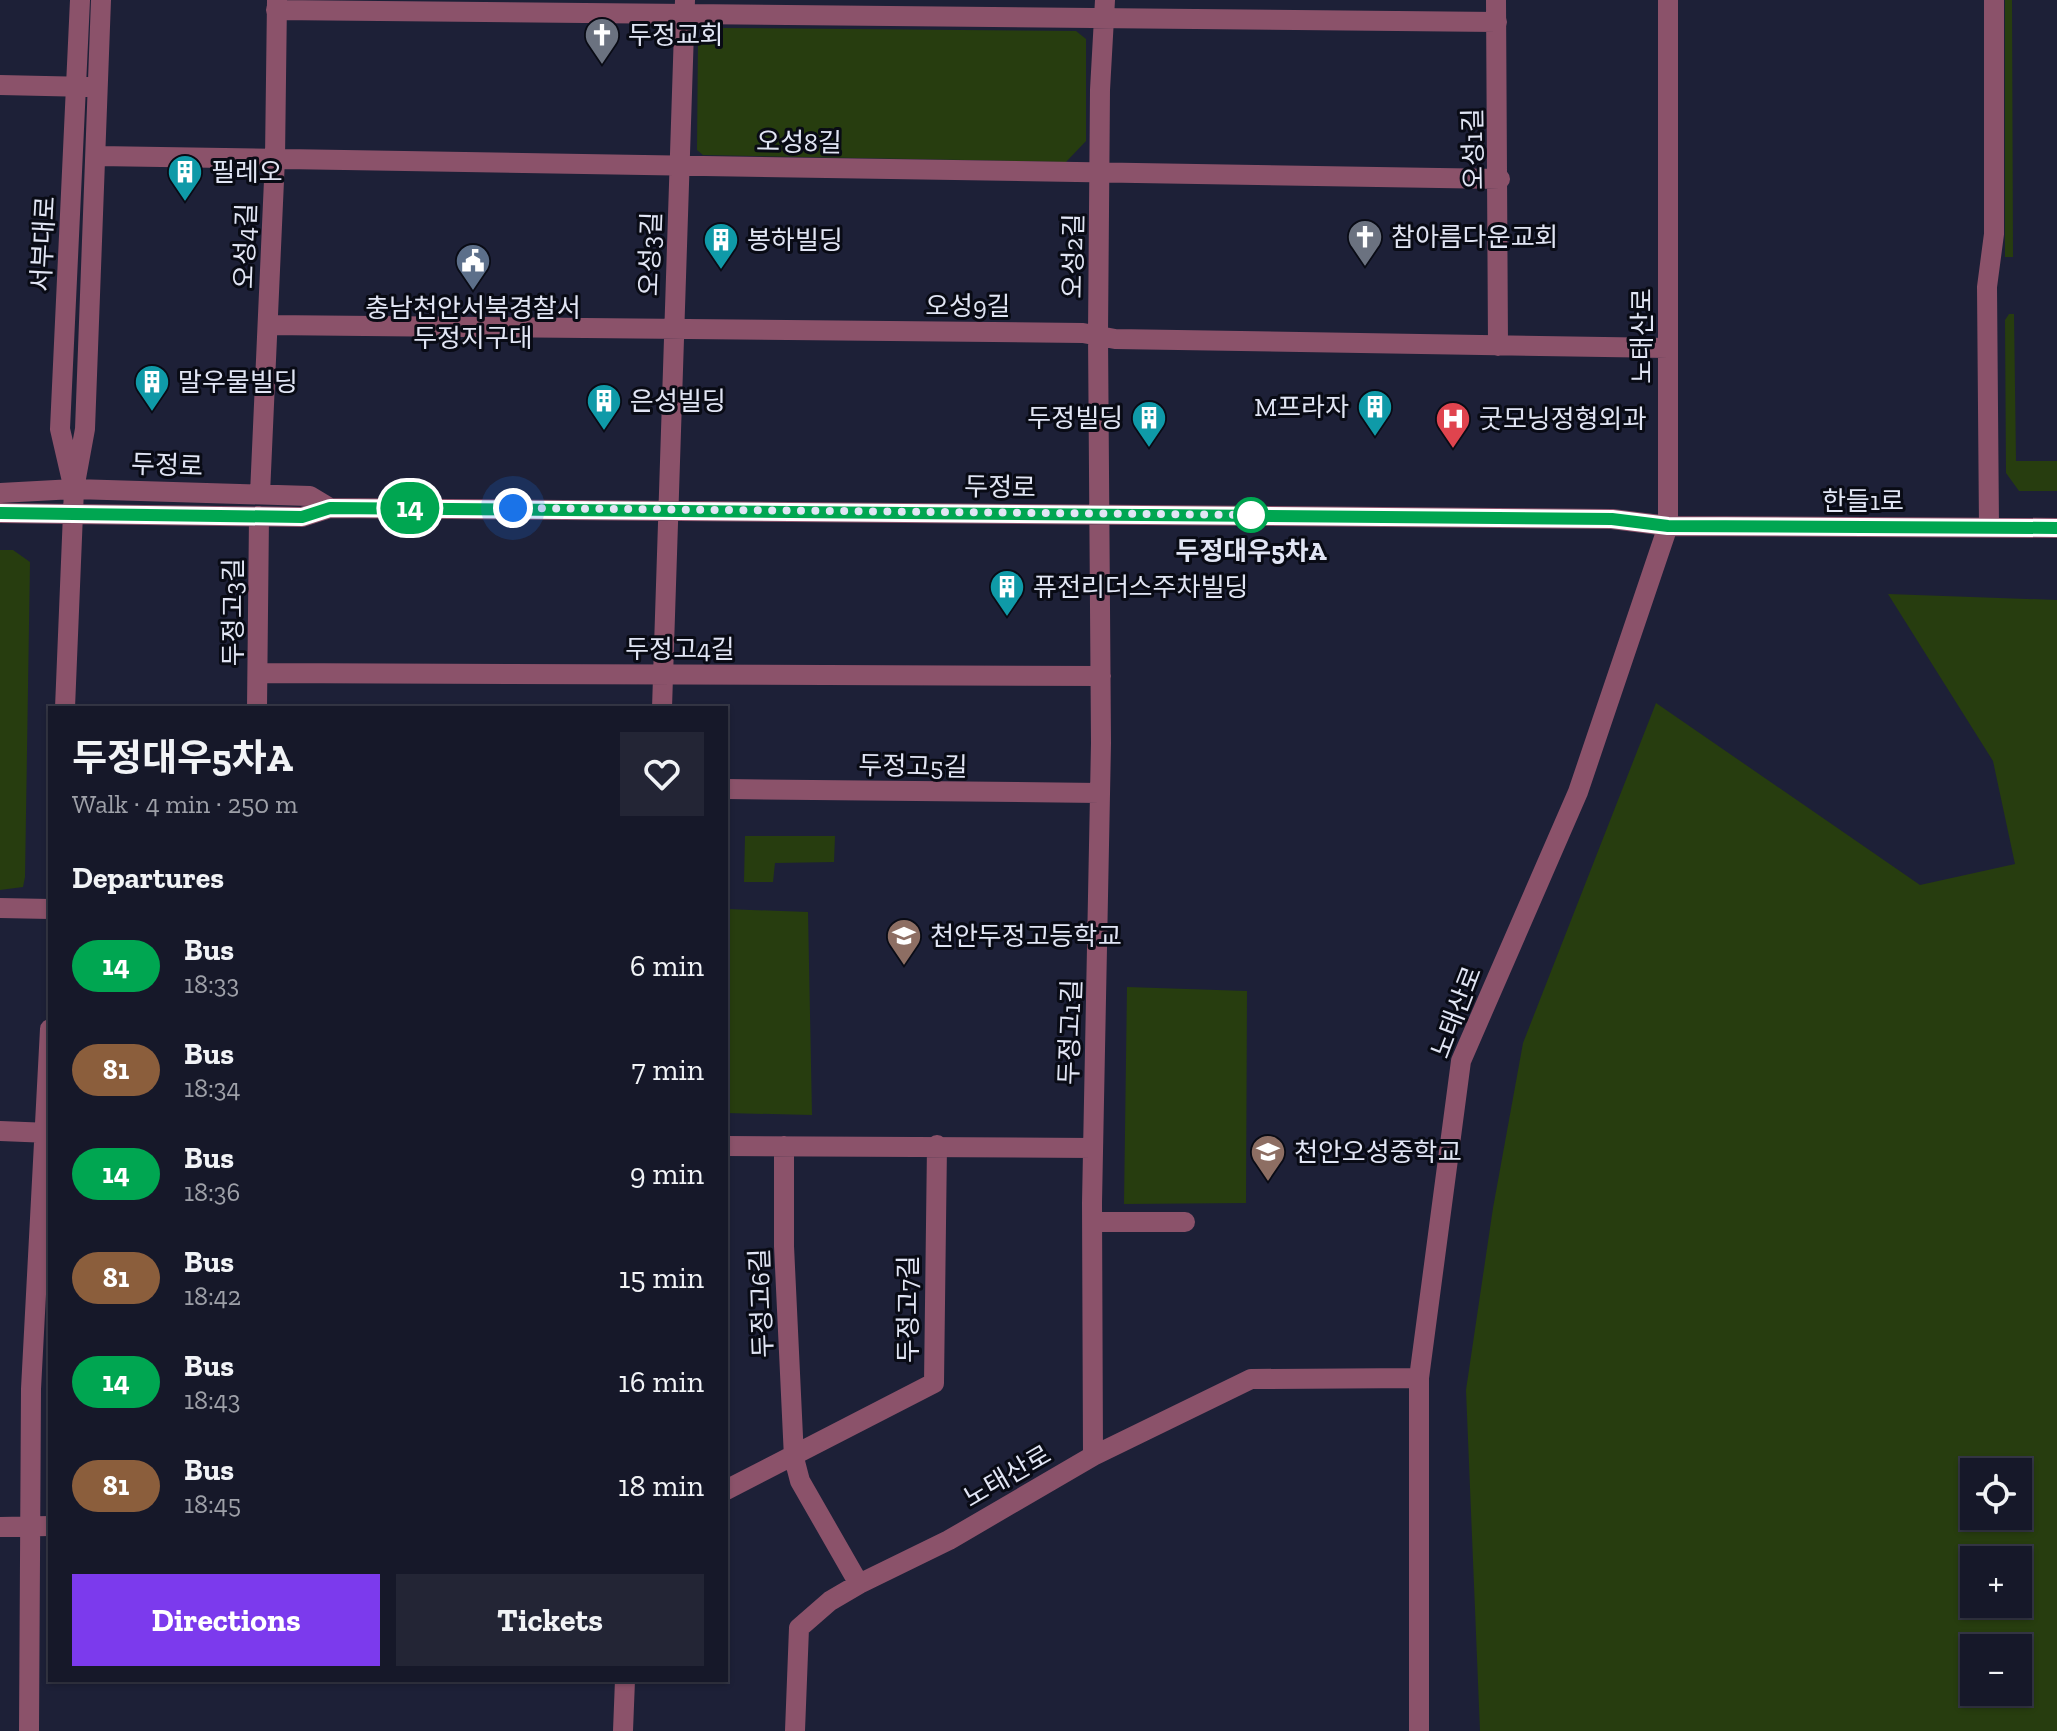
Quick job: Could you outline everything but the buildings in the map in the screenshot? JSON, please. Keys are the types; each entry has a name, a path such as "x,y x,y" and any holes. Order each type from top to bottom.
{"street":[{"name":"서부대로","path":"65,706 72,513 85,429 98,156 80,0"},
{"name":"서부대로","path":"74,489 60,429 88,87 101,0"},
{"name":"오성2길","path":"1098,513 1100,175 1105,0"},
{"name":"오성1길","path":"1496,0 1500,179 1498,346"},
{"name":"노태산로","path":"795,1731 799,1628 830,1601 859,1584 949,1540 1093,1456 1251,1379 1419,1378 1461,1061 1578,792 1668,526 1668,0"},
{"path":"1989,527 1987,287 1994,234 1994,0"},
{"path":"276,5 685,6 1105,21 1497,22"},
{"name":"오성4길","path":"260,494 275,158 276,5"},
{"name":"오성3길","path":"662,706 666,509 685,6"},
{"path":"0,85 88,87"},
{"name":"오성8길","path":"98,156 1100,175 1500,179"},
{"name":"오성9길","path":"268,325 1098,334 1115,339 1668,348"},
{"name":"두정로","path":"0,493 74,489 310,496 330,508"},
{"name":"두정로","path":"0,513 302,517 330,508 666,509 1612,519 1668,526"},
{"name":"두정고1길","path":"1093,1456 1093,1148 1101,676 1098,513"},
{"name":"두정고3길","path":"257,706 259,516"},
{"name":"한들1로","path":"1668,526 2057,528"},
{"name":"두정고4길","path":"259,673 1101,676"},
{"name":"두정고5길","path":"728,789 1100,793"},
{"path":"0,908 48,909"},
{"path":"29,1731 29,1527 48,1081"},
{"path":"0,1131 46,1133"},
{"name":"두정고7길","path":"728,1489 794,1458 934,1383 937,1145"},
{"path":"728,1146 1093,1148"},
{"name":"두정고6길","path":"784,1146 784,1246 794,1458 800,1481 859,1584"},
{"path":"1094,1222 1185,1222"},
{"path":"1419,1378 1419,1731"},
{"path":"0,1527 48,1526"},
{"path":"623,1731 625,1682"}],"green space":[{"path":"2005,0 2012,0 2013,257 2005,257"},
{"path":"721,28 1076,31 1086,39 1086,141 1066,162 703,155 697,150 698,41"},
{"path":"2009,314 2014,314 2016,461 2057,461 2057,491 2019,491 2006,473 2005,320"},
{"path":"0,550 13,550 30,562 25,877 23,887 0,890"},
{"path":"1888,594 2057,600 2057,1731 1480,1731 1466,1390 1493,1208 1523,1043 1656,703 1920,885 2015,864 1993,761"},
{"path":"745,836 835,836 834,862 775,863 773,882 744,882"},
{"path":"728,909 808,912 812,1115 728,1113"},
{"path":"1127,987 1247,991 1246,1203 1124,1204"}],"bus line":[{"name":"14","path":"0,513 302,517 330,508 666,509 1612,519 1668,526 2057,528"}],"place":[{"name":"두정교회","path":"602,66"},
{"name":"필레오","path":"185,203"},
{"name":"참아름다운교회","path":"1365,268"},
{"name":"봉하빌딩","path":"721,271"},
{"name":"충남천안서북경찰서 두정지구대","path":"473,292"},
{"name":"말우물빌딩","path":"152,413"},
{"name":"은성빌딩","path":"604,432"},
{"name":"M프라자","path":"1375,438"},
{"name":"두정빌딩","path":"1149,449"},
{"name":"굿모닝정형외과","path":"1453,450"},
{"name":"두정대우5차A","path":"1251,515"},
{"name":"퓨전리더스주차빌딩","path":"1007,618"},
{"name":"천안두정고등학교","path":"904,967"},
{"name":"천안오성중학교","path":"1268,1183"}],"route":[{"path":"513,508 1255,515 1251,515"}]}
